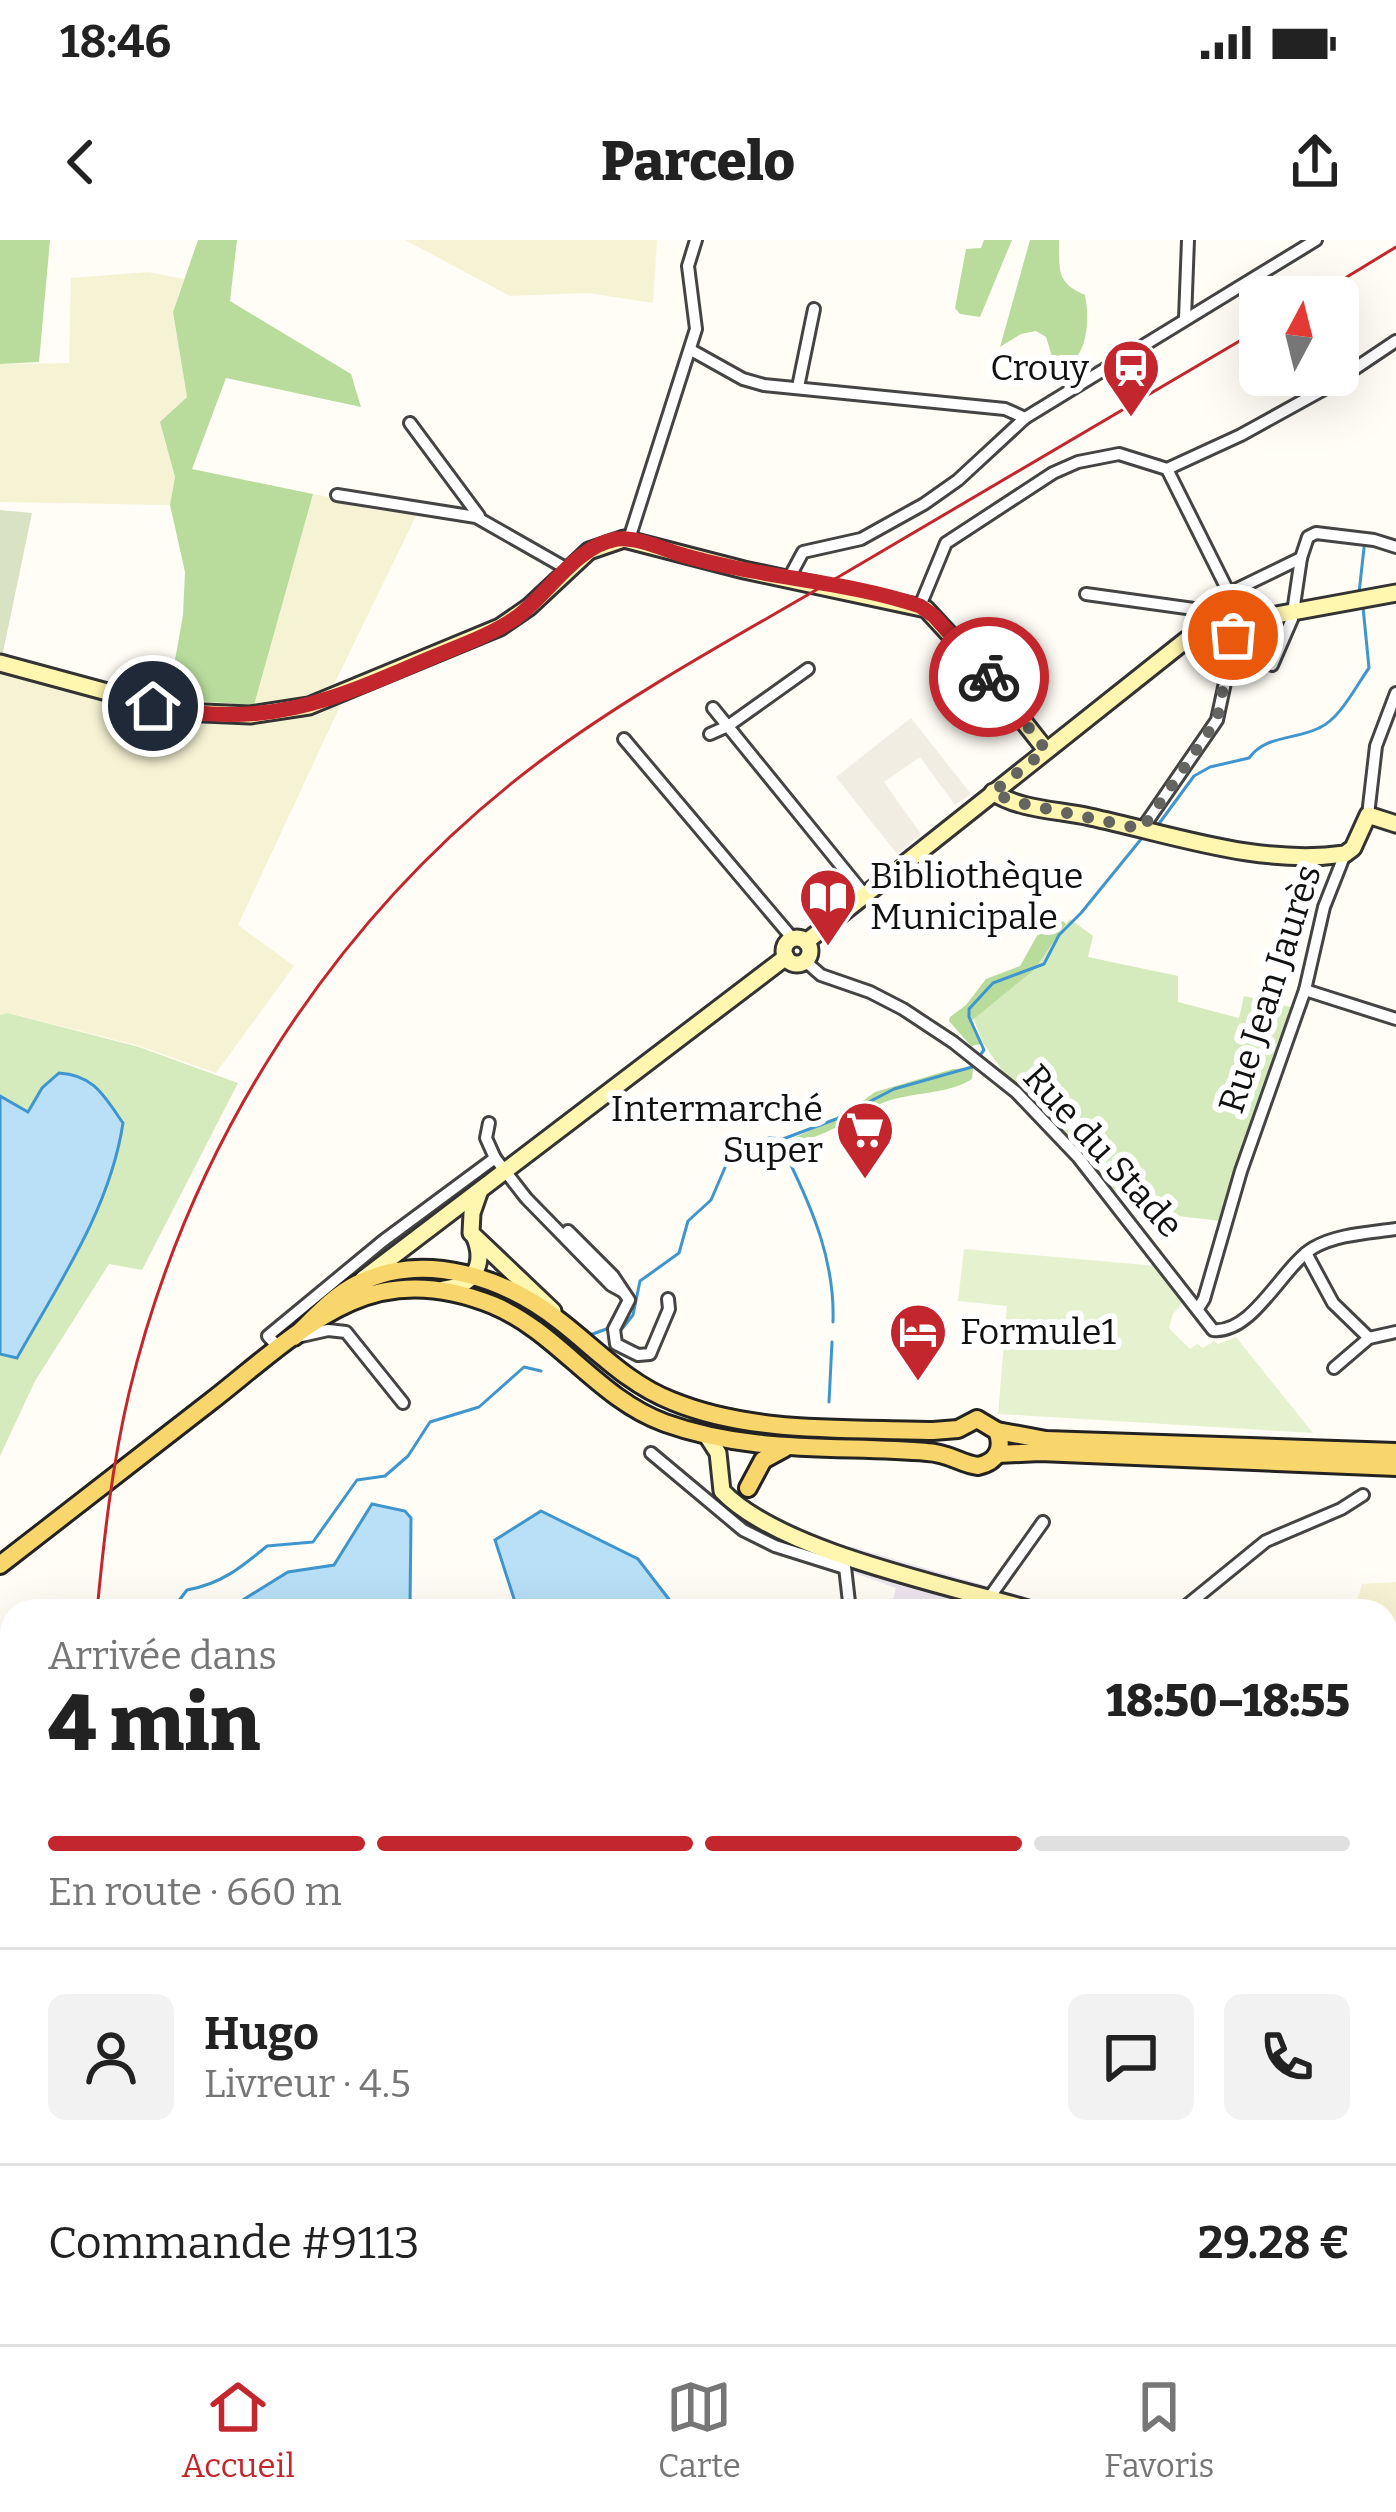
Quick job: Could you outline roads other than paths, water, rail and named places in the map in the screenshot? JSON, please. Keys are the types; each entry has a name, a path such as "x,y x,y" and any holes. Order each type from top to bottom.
{"main road":[{"path":"0,663 181,712 214,716 277,713 357,690 500,627 530,607 594,548 629,539 788,580 920,606 986,674 1046,750"},
{"path":"786,957 786,944 799,940 864,894 1186,640 1237,618 1396,592"},
{"path":"993,792 1011,801 1210,847 1260,854 1345,854"},
{"path":"1368,815 1396,824"},
{"name":"Rue Jean Jaurès","path":"1345,854 1353,848 1368,815"},
{"path":"786,957 796,964 805,962 810,954 799,940"},
{"path":"294,1337 479,1193 501,1165 786,957"},
{"path":"0,1565 294,1337 352,1302 403,1289 457,1288 474,1276 480,1256 472,1213 479,1193"},
{"path":"433,1225 457,1223 473,1235 567,1327"},
{"path":"418,1237 412,1254 416,1271 439,1288 522,1320 613,1394 650,1417 707,1436 785,1448 926,1451 958,1456 978,1466 998,1454 1040,1452 1396,1467"},
{"path":"356,1285 416,1271 474,1276 535,1302 653,1393 721,1416 842,1427 958,1429 977,1419 998,1431 1046,1440 1396,1453"},
{"path":"958,1429 953,1443 958,1456"},
{"path":"998,1431 998,1454"},
{"path":"707,1436 718,1453 722,1491 749,1515 846,1562 993,1599"},
{"path":"785,1448 763,1460 748,1488 761,1515 785,1534"}],"street":[{"path":"629,539 696,329 688,266 696,240"},
{"path":"1186,319 1188,240"},
{"path":"788,580 803,552 861,539 924,504 958,480 1025,418 1316,240"},
{"path":"798,387 814,310"},
{"path":"920,606 946,543 1053,473 1078,462 1119,454 1168,469 1309,397 1396,341"},
{"path":"691,350 743,380 1005,409 1025,418"},
{"path":"410,423 481,518"},
{"path":"1142,829 1217,720 1237,618 1168,469"},
{"path":"337,495 481,518 569,570"},
{"path":"1272,665 1294,611 1308,537 1316,533 1396,546"},
{"path":"1229,593 1301,558"},
{"path":"1086,594 1237,618"},
{"path":"710,734 728,727 808,669"},
{"name":"Rue Jean Jaurès","path":"1368,815 1376,746 1396,693"},
{"path":"713,708 864,894"},
{"path":"624,739 799,940"},
{"name":"Rue Jean Jaurès","path":"1198,1307 1305,990 1324,907 1345,854"},
{"name":"Rue du Stade","path":"805,962 820,975 903,1009 1016,1092 1078,1157 1214,1330 1228,1330 1250,1315 1306,1253"},
{"path":"1305,990 1396,1019"},
{"path":"489,1123 486,1138 526,1198 622,1292 628,1305 613,1337 616,1344 638,1355 650,1354 669,1309 668,1299"},
{"path":"278,1348 268,1336 383,1241 501,1165"},
{"path":"1369,1338 1334,1303 1306,1253 1332,1239 1396,1228"},
{"path":"294,1337 328,1330 346,1332 403,1403"},
{"path":"1334,1368 1369,1338 1396,1332"},
{"path":"651,1453 743,1530 775,1546 846,1562 849,1599"},
{"path":"1195,1599 1266,1541 1363,1495"},
{"path":"989,1598 1042,1522"}],"water":[{"path":"59,1073 90,1083 123,1123 95,1215 17,1358 0,1354 0,1096 28,1112 42,1088"},
{"path":"372,1504 405,1511 411,1518 410,1599 244,1599 288,1572 334,1565"},
{"path":"541,1511 638,1559 669,1599 514,1599 495,1540"}],"waterway":[{"path":"1359,593 1364,548"},
{"path":"1158,825 1194,776 1249,758 1264,745 1310,732 1334,717 1369,668 1363,607"},
{"path":"981,1054 984,1050 969,1009 993,983 1044,964 1059,935 1142,838"},
{"path":"621,1330 633,1315 640,1281 679,1253 688,1221 711,1200 733,1149 769,1138 783,1139 894,1089 972,1067"},
{"path":"787,1157 820,1237 830,1278 833,1322"},
{"path":"590,1335 609,1328"},
{"path":"829,1402 832,1342"},
{"path":"180,1599 187,1590 240,1568 267,1546 313,1542 357,1480 385,1476 408,1456 430,1422 479,1407 524,1367 541,1371"}],"railway":[{"path":"1348,276 1396,247"},
{"path":"98,1599 113,1474 129,1393 156,1300 190,1210 232,1123 281,1040 337,961 399,888 468,820 543,759 615,710 1239,341"}],"place":[{"name":"Crouy","path":"1131,419"},
{"name":"Bibliothèque Municipale","path":"828,948"},
{"name":"Intermarché Super","path":"865,1181"},
{"name":"Formule1","path":"918,1383"}]}
